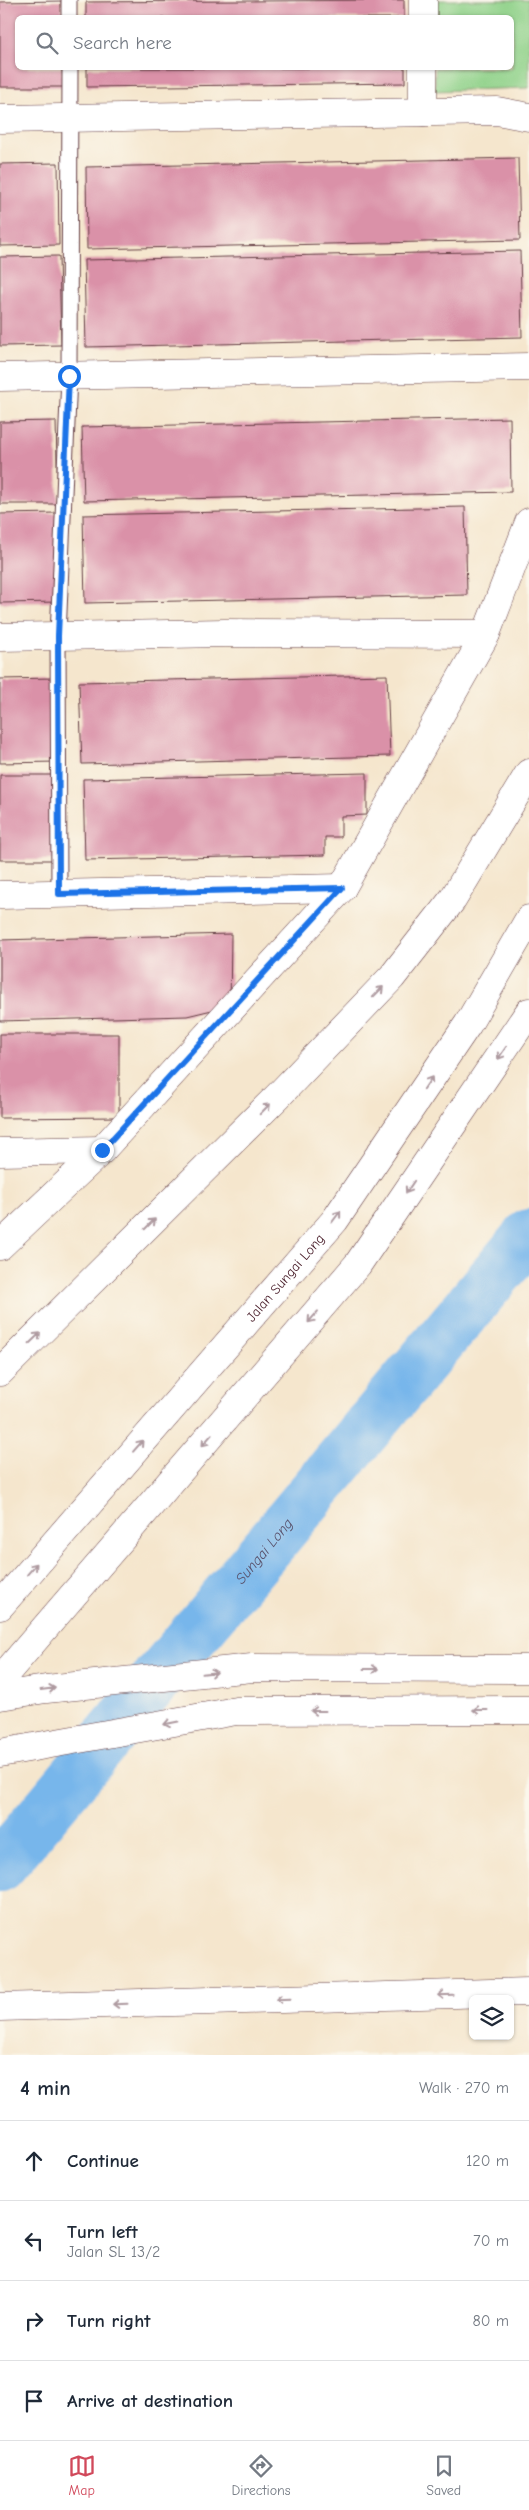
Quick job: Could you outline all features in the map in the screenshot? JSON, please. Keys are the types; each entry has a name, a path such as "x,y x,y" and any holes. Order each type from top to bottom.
{"main road":[{"path":"423,0 423,15"},
{"path":"423,70 423,112"},
{"path":"0,119 497,111 529,117"},
{"path":"0,378 529,368"},
{"path":"0,1246 102,1150 342,888 486,634 529,522"},
{"path":"0,637 225,633 486,634"},
{"path":"0,1372 278,1096 392,977 453,899 529,773"},
{"path":"0,895 342,888"},
{"name":"Jalan Sungai Long","path":"0,1606 335,1220 468,1024 529,919"},
{"path":"0,1680 358,1264 529,1012"},
{"path":"0,1152 102,1150"},
{"path":"0,1696 46,1689 252,1668 529,1669"},
{"path":"0,1753 236,1711 529,1710"},
{"path":"0,2007 529,1992"}],"lane":[{"path":"69,0 69,15"},
{"path":"59,894 58,636 69,376 70,70"}],"green space":[{"path":"434,0 529,0 529,88 435,91 435,70 514,70 514,15 434,15"}],"building":[{"path":"404,0 404,15 86,15 86,2"},
{"path":"61,1 62,15 15,15 15,70 62,70 63,87 0,87 0,2"},
{"path":"87,70 405,70 405,83 87,87"},
{"path":"518,158 520,240 87,249 86,167"},
{"path":"58,163 59,245 0,246 0,164"},
{"path":"520,251 522,337 86,347 84,260"},
{"path":"59,256 61,345 0,346 0,257"},
{"path":"510,418 511,492 84,501 82,427"},
{"path":"56,421 58,504 0,504 0,422"},
{"path":"465,507 467,595 85,603 83,515"},
{"path":"57,513 59,602 0,603 0,514"},
{"path":"387,675 390,756 82,764 79,682"},
{"path":"55,678 56,762 0,763 0,679"},
{"path":"367,773 367,815 341,816 341,837 325,837 325,855 85,860 83,779"},
{"path":"0,775 57,775 58,860 0,860"},
{"path":"231,934 230,1009 212,1010 187,1016 0,1021 0,940"},
{"path":"0,1034 119,1034 119,1117 0,1118"}],"waterway":[{"name":"Sungai Long","path":"0,1866 529,1235"}],"route":[{"path":"69,376 58,636 59,894 342,888 102,1150"}]}
